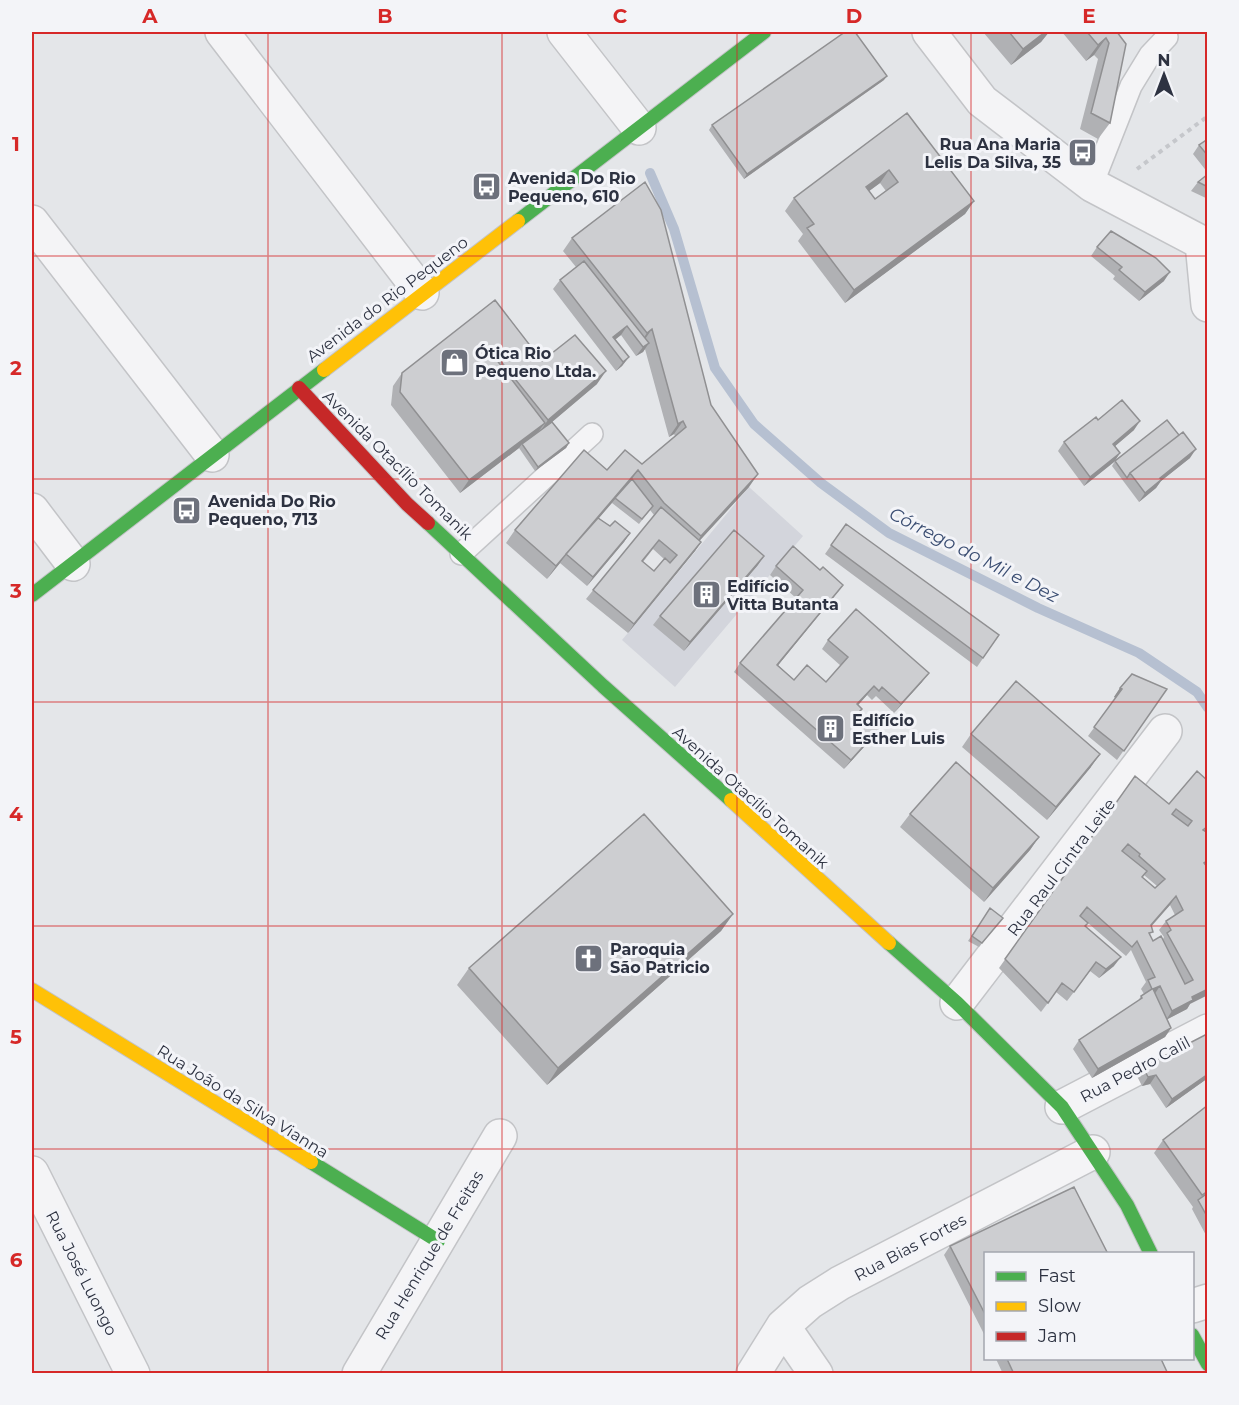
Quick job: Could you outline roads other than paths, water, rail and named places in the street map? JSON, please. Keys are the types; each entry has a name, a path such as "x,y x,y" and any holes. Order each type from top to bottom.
{"street":[{"path":"222,32 422,293"},
{"path":"564,32 639,128"},
{"name":"Avenida do Rio Pequeno","path":"32,595 764,32"},
{"path":"929,32 982,101 1099,189 1205,245 1208,305"},
{"path":"32,222 212,455"},
{"name":"Avenida Otacílio Tomanik","path":"299,388 407,504 603,686 957,1003 1062,1107 1127,1205 1150,1252"},
{"path":"32,510 73,564"},
{"name":"Rua Raul Cintra Leite","path":"957,1003 1165,731"},
{"name":"Rua João da Silva Vianna","path":"32,990 438,1241"},
{"name":"Rua Pedro Calil","path":"1062,1107 1208,1031"},
{"name":"Rua Henrique de Freitas","path":"359,1374 500,1136"},
{"name":"Rua Bias Fortes","path":"753,1374 783,1326 810,1302 840,1283 1093,1152"},
{"name":"Rua José Luongo","path":"32,1173 133,1374"},
{"path":"783,1326 816,1374"},
{"path":"1194,1339 1208,1364"}],"lane":[{"path":"1099,189 1131,86 1150,55 1167,37"},
{"path":"461,554 592,434"}],"waterway":[{"name":"Córrego do Mil e Dez","path":"650,173 674,229 715,368 754,424 821,483 889,533 1038,608 1139,653 1197,692 1208,708"}],"place":[{"name":"Rua Ana Maria Lelis Da Silva, 35","path":"1082,153"},
{"name":"Avenida Do Rio Pequeno, 610","path":"487,187"},
{"name":"Ótica Rio Pequeno Ltda.","path":"454,362"},
{"name":"Avenida Do Rio Pequeno, 713","path":"187,510"},
{"name":"Edifício Vitta Butanta","path":"706,595"},
{"name":"Edifício Esther Luis","path":"831,729"},
{"name":"Paroquia São Patricio","path":"589,958"}]}
